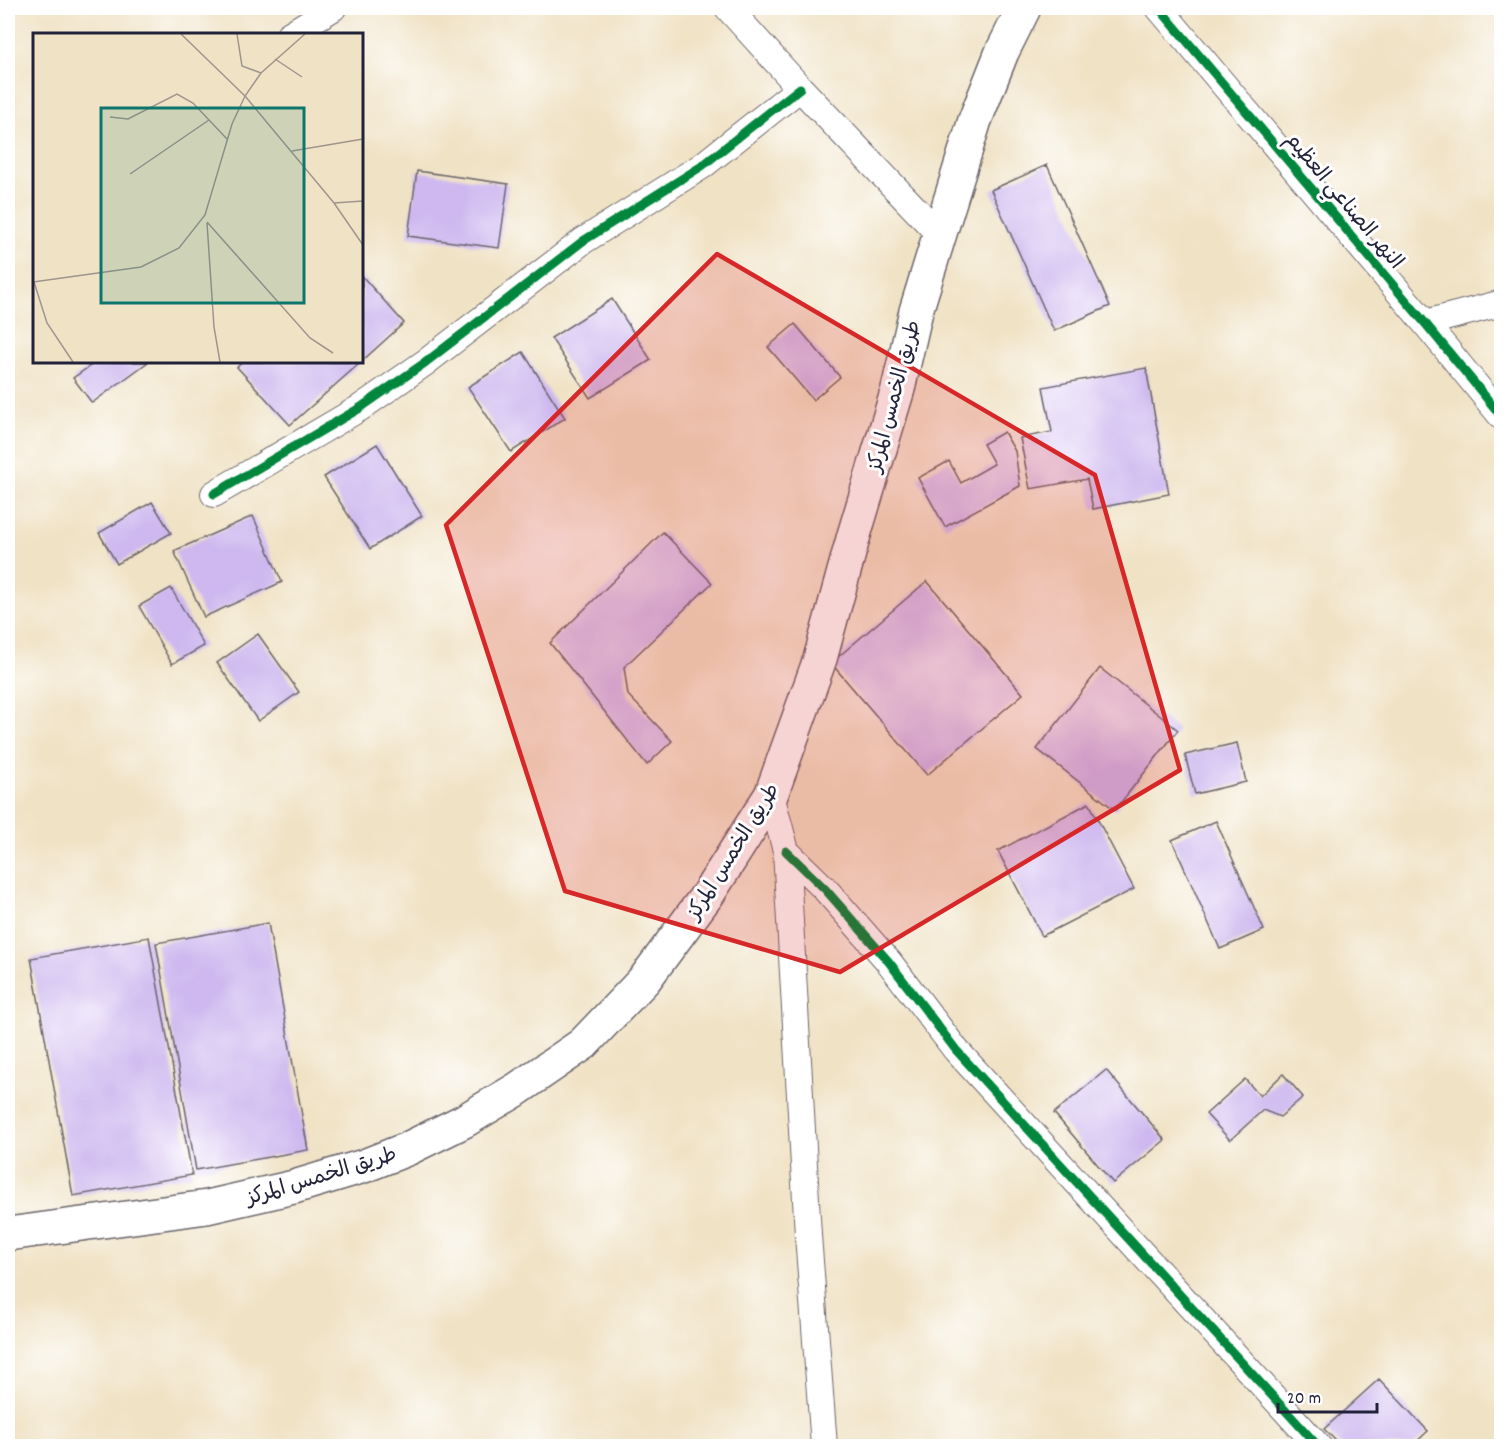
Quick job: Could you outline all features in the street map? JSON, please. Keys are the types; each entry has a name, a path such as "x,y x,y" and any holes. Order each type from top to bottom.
{"main road":[{"name":"طريق الخمس المركز","path":"8,1234 207,1207 294,1187 364,1166 407,1149 464,1121 583,1044 645,979 708,894 771,795 820,659 898,389 916,311 975,120 1002,52 1024,8"}],"street":[{"path":"292,33 333,8"},
{"path":"728,8 800,88 939,234"},
{"name":"النهر الصناعي العظيم","path":"1159,8 1502,417"},
{"path":"214,494 369,401 426,362 583,241 702,166 800,88"},
{"path":"1425,323 1502,303"},
{"path":"771,795 786,851 808,1235 824,1446"},
{"path":"786,851 825,889 889,962 956,1050 1318,1446"}],"highlighted area":[{"path":"717,254 1095,475 1180,770 840,972 565,891 446,525"}],"building":[{"path":"1047,165 1110,306 1054,331 991,190"},
{"path":"417,171 508,184 499,248 408,236"},
{"path":"363,277 404,323 363,360"},
{"path":"612,299 651,360 590,398 551,338"},
{"path":"795,324 840,377 813,400 768,347"},
{"path":"523,352 565,418 511,452 468,387"},
{"path":"95,363 147,363 92,403 73,378"},
{"path":"242,363 360,363 290,425 237,367"},
{"path":"1146,368 1169,494 1093,509 1087,479 1030,489 1020,438 1052,432 1043,387"},
{"path":"1004,432 1015,451 1020,486 945,527 918,478 949,461 961,483 994,464 983,444"},
{"path":"377,444 422,516 370,549 324,477"},
{"path":"152,502 171,533 117,564 99,533"},
{"path":"253,516 282,582 204,617 174,551"},
{"path":"663,532 712,583 624,667 628,695 672,741 647,765 550,643"},
{"path":"927,581 1023,694 927,775 831,663"},
{"path":"171,588 204,646 172,664 139,606"},
{"path":"258,634 299,692 258,721 217,663"},
{"path":"1100,668 1178,730 1115,810 1037,749"},
{"path":"1237,743 1246,782 1195,794 1185,755"},
{"path":"1089,803 1134,889 1042,936 998,851"},
{"path":"1216,821 1264,930 1220,949 1172,840"},
{"path":"268,923 308,1150 196,1170 156,943"},
{"path":"149,937 192,1175 73,1196 31,958"},
{"path":"1106,1070 1165,1140 1113,1183 1054,1113"},
{"path":"1283,1074 1303,1097 1280,1117 1263,1110 1230,1140 1206,1114 1245,1079 1260,1096"},
{"path":"1379,1379 1428,1431 1412,1446 1341,1446 1324,1429"}],"cycle path":[{"path":"1159,8 1502,417"},
{"path":"214,494 360,408 426,362 583,241 702,166 800,88"},
{"path":"786,851 825,889 889,962 956,1050 1318,1446"}]}
